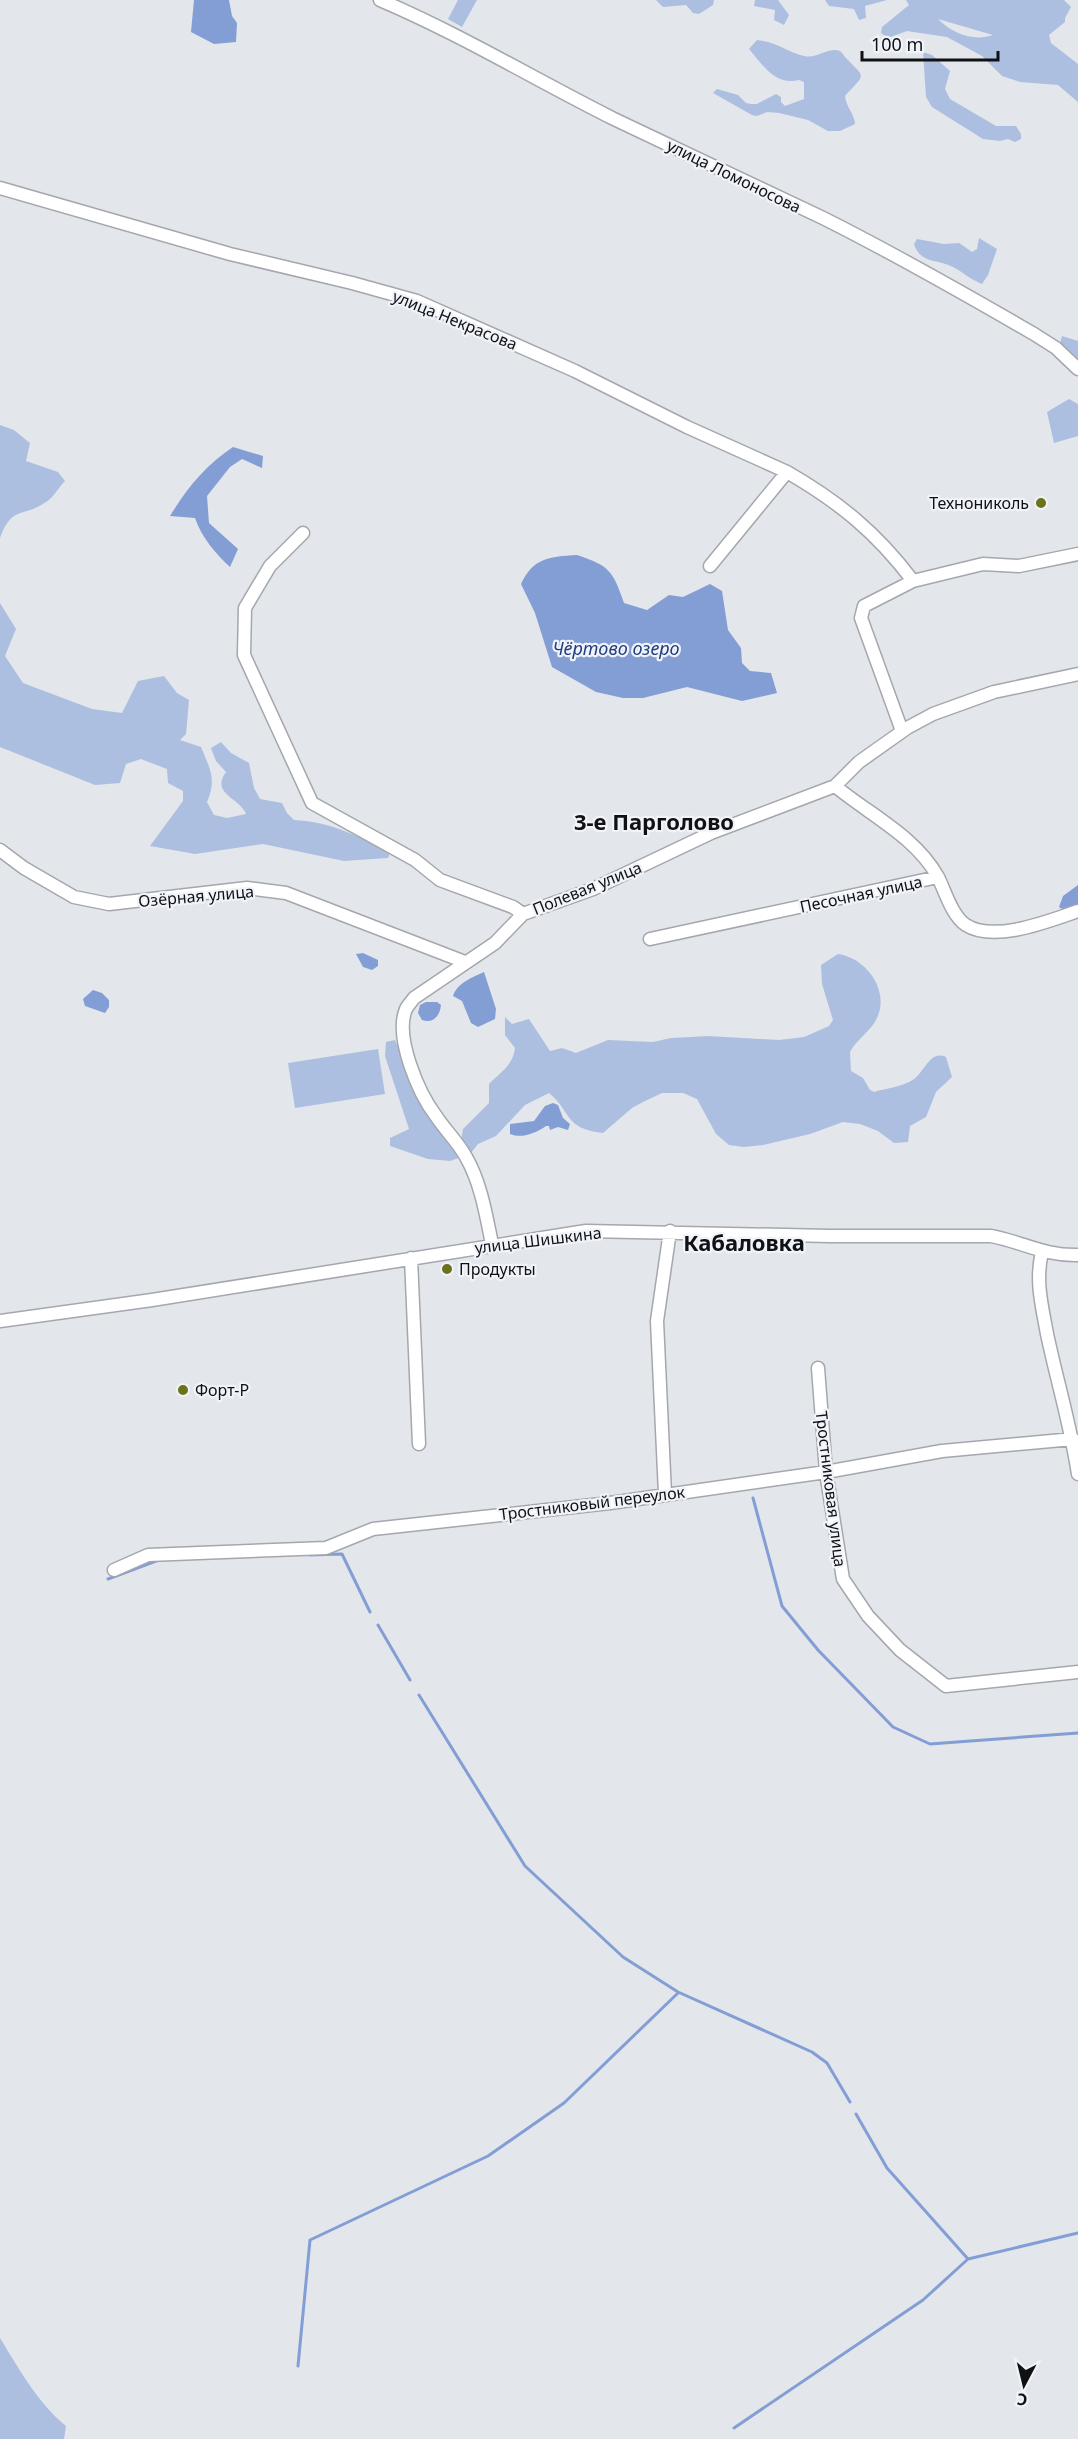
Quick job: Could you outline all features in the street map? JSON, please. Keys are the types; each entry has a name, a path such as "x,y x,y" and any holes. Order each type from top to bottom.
{"street":[{"name":"улица Ломоносова","path":"380,0 415,15 612,118 823,218 893,255 1034,334 1056,348 1078,369"},
{"name":"улица Некрасова","path":"0,188 230,254 352,283 417,302 566,367 687,427 787,471 855,516 890,551 913,581"},
{"path":"710,566 787,471"},
{"name":"Полевая улица","path":"303,533 270,566 245,608 244,655 312,803 415,860 440,879 523,914 593,889 711,833 835,786 859,762 902,731 933,714 994,692 1078,674"},
{"path":"902,731 861,618 864,606 913,581 983,564 1019,567 1078,554"},
{"path":"835,786 914,846 929,861 938,877"},
{"name":"Озёрная улица","path":"0,850 24,868 74,897 109,904 247,888 286,893 465,962"},
{"name":"Песочная улица","path":"650,939 938,877 957,915 965,924 975,929 1003,932 1038,925 1078,911"},
{"path":"492,1244 483,1204 470,1166 419,1090 403,1029 406,1009 414,998 495,943 523,914"},
{"name":"улица Шишкина","path":"0,1321 152,1300 492,1244 586,1231 830,1236 991,1236 1010,1239 1042,1252 1078,1255"},
{"path":"665,1494 657,1321 670,1231"},
{"path":"1042,1252 1038,1269 1038,1288 1055,1373 1073,1439 1078,1474"},
{"path":"411,1258 419,1444"},
{"name":"Тростниковая улица","path":"818,1368 826,1472 843,1579 868,1616 900,1650 946,1686 1078,1672"},
{"name":"Тростниковый переулок","path":"114,1570 148,1555 326,1548 372,1529 610,1503 826,1472 942,1451 1073,1439"}],"shaded area":[{"path":"458,0 477,0 462,27 448,19"},
{"path":"656,0 714,0 713,5 699,14 693,13 686,5 663,7"},
{"path":"755,0 778,0 789,15 784,25 774,20 775,10 754,6"},
{"path":"825,0 887,0 865,6 866,18 859,20 854,9 829,6"},
{"path":"906,0 1064,0 1071,7 1065,22 1049,35 1051,43 1078,64 1078,102 1058,85 1020,82 1002,76 982,56 947,37 907,31 888,38 881,33 882,27 909,5","holes":["938,19 993,35 985,37 963,35"]},
{"path":"757,40 808,57 831,50 841,51 861,76 845,96 855,124 840,131 828,131 808,120 779,113 767,112 757,116 752,115 713,93 717,89 738,95 746,103 751,104 757,104 776,94 781,97 781,102 785,106 804,99 804,82 776,77 749,49"},
{"path":"923,52 932,55 950,71 945,89 950,99 996,126 1016,126 1021,139 1015,142 1008,139 1000,141 983,139 932,107 926,97"},
{"path":"979,238 997,249 988,275 982,284 953,267 925,258 914,244 917,239 944,244 959,243 972,252 977,249"},
{"path":"1062,336 1078,341 1078,360 1060,344"},
{"path":"1069,399 1078,404 1078,436 1054,443 1047,412"},
{"path":"0,425 14,430 30,443 26,461 58,472 65,481 46,502 14,516 4,528 0,538"},
{"path":"0,603 16,629 5,656 23,683 92,709 122,713 138,681 164,676 177,693 189,700 186,734 180,740 201,747 211,774 212,787 207,802 214,815 227,818 246,814 222,786 222,779 226,772 216,761 211,748 221,742 231,753 249,763 254,788 260,799 282,803 294,820 332,827 356,836 390,853 388,858 344,861 263,844 195,854 150,846 183,801 183,791 168,783 167,769 141,759 126,764 120,783 95,785 0,747"},
{"path":"838,954 858,962 873,977 878,986 880,1007 877,1018 850,1052 851,1071 863,1078 870,1090 874,1092 905,1084 914,1079 936,1056 946,1057 952,1077 936,1092 926,1117 910,1126 908,1142 894,1143 878,1131 860,1124 843,1122 810,1134 763,1145 744,1147 729,1145 716,1134 697,1099 683,1093 662,1093 643,1102 632,1108 603,1133 590,1131 575,1123 549,1093 525,1105 496,1136 478,1144 470,1154 450,1161 428,1159 390,1146 390,1138 409,1129 385,1056 386,1042 395,1040 432,1123 446,1138 461,1141 463,1129 489,1103 489,1084 506,1068 514,1054 515,1048 505,1035 505,1017 512,1024 529,1019 550,1051 562,1048 576,1053 608,1040 653,1042 671,1038 708,1036 779,1040 804,1037 829,1026 833,1020 822,984 821,965"},
{"path":"378,1049 385,1094 295,1108 288,1063"},
{"path":"0,2338 38,2396 66,2426 64,2439 0,2439"}],"water":[{"path":"194,0 229,0 232,16 237,23 236,42 214,44 191,32"},
{"path":"233,447 263,456 262,468 242,459 230,467 207,496 209,523 238,549 230,567 210,545 195,518 170,516 198,478 214,461"},
{"name":"Чёртово озеро","path":"577,555 609,571 624,603 647,610 669,595 683,597 710,584 722,591 728,630 741,648 742,663 750,671 771,673 777,693 742,701 687,687 643,698 623,698 596,692 552,667 535,613 521,584 537,563 550,558"},
{"path":"1078,885 1078,907 1065,911 1059,907 1063,896"},
{"path":"363,953 378,960 378,966 372,970 363,967 356,954"},
{"path":"484,972 496,1009 495,1019 478,1027 471,1023 462,1001 453,996 462,984"},
{"path":"93,990 102,993 109,1000 109,1007 105,1013 85,1006 83,999"},
{"path":"426,1002 437,1002 441,1005 439,1013 433,1020 422,1020 418,1013 420,1005"},
{"path":"553,1103 558,1105 563,1118 570,1124 568,1130 558,1127 550,1130 549,1126 546,1126 529,1134 519,1136 510,1134 510,1124 534,1121 545,1106"}],"waterway":[{"path":"753,1498 782,1606 818,1650 893,1727 930,1744 1078,1733"},
{"path":"310,1555 342,1554 370,1612"},
{"path":"108,1579 156,1561"},
{"path":"378,1625 410,1680"},
{"path":"419,1695 525,1866 623,1957 678,1992 812,2052 827,2063 850,2102"},
{"path":"298,2366 310,2240 488,2156 564,2103 678,1993"},
{"path":"856,2114 887,2168 968,2259"},
{"path":"734,2428 923,2300 968,2259 1078,2233"}],"place":[{"name":"Технониколь","path":"1041,503"},
{"name":"Продукты","path":"447,1269"},
{"name":"Форт-Р","path":"183,1390"}],"district":[{"name":"3-е Парголово","path":"654,822"},
{"name":"Кабаловка","path":"744,1243"}]}
